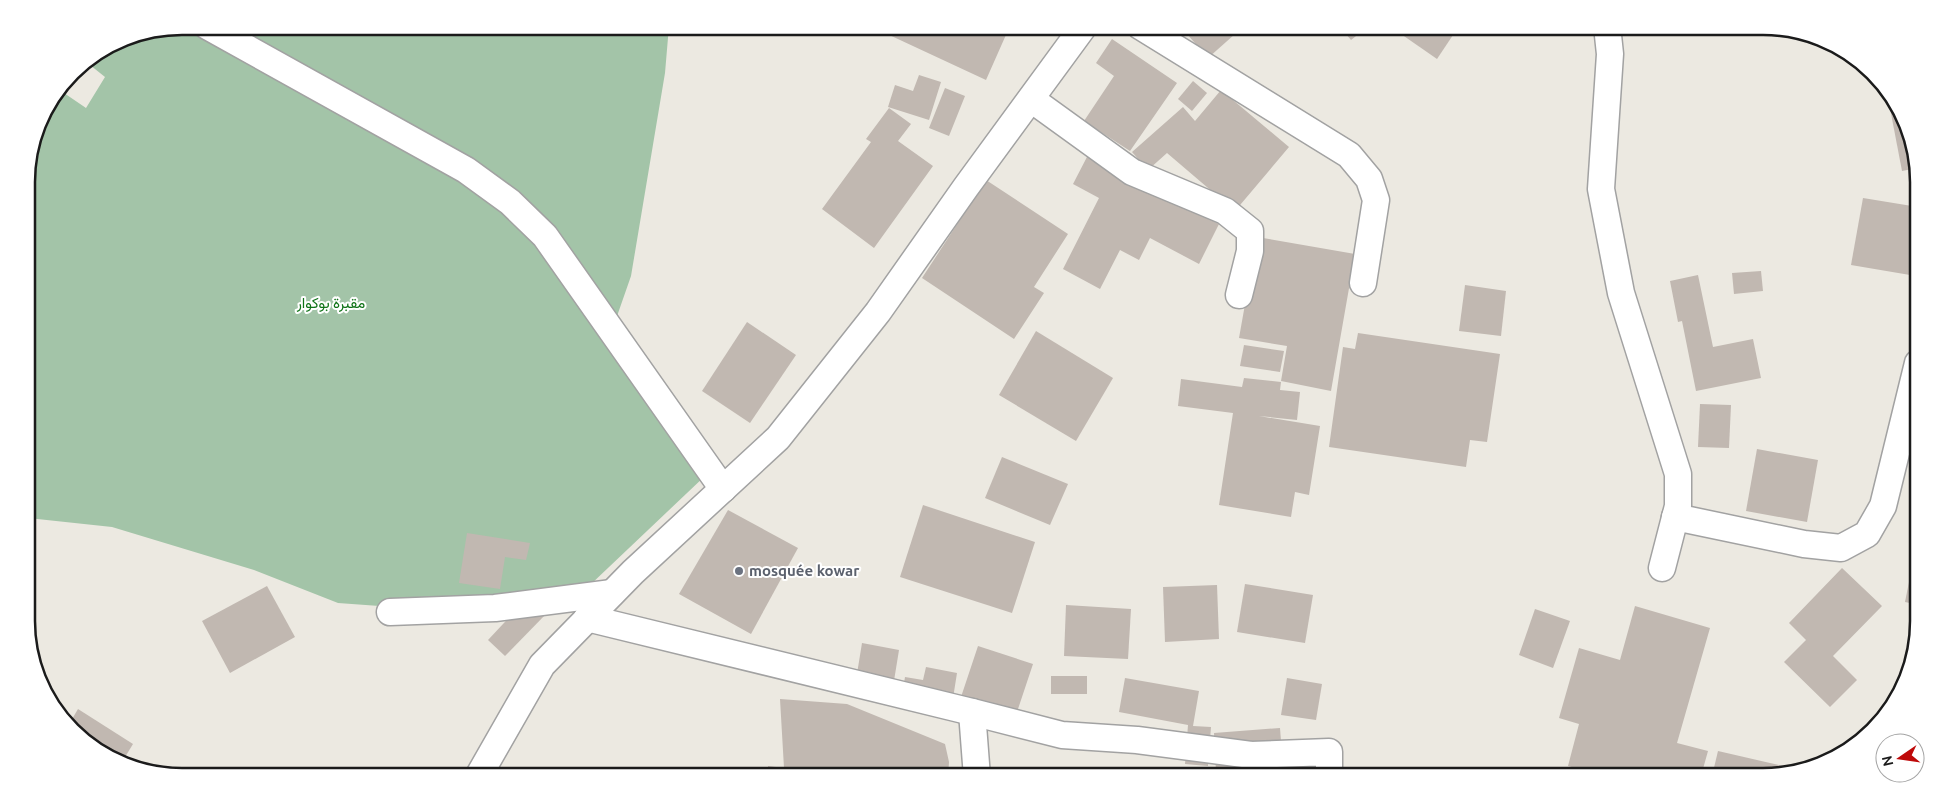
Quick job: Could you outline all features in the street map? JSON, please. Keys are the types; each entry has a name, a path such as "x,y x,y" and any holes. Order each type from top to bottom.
{"street":[{"path":"223,35 466,170 510,202 545,236 723,489"},
{"path":"483,768 542,664 612,593 778,438 878,312 966,187 1077,35"},
{"path":"1155,35 1349,155 1369,179 1376,200 1363,283"},
{"path":"1608,35 1610,54 1601,189 1621,293 1678,474 1678,506 1662,568"},
{"path":"1030,99 1132,172 1225,211 1250,232 1250,251 1239,295"},
{"path":"1675,517 1804,544 1841,548 1867,534 1883,506 1910,396"},
{"path":"390,612 495,608 612,593"},
{"path":"587,618 1062,735 1137,740 1251,755 1329,752 1330,768"},
{"path":"972,712 976,768"}],"green space":[{"name":"مقبرة بوكوار","path":"172,35 668,35 665,73 631,276 608,342 706,475 589,586 407,608 338,603 254,570 112,527 35,519 35,172 38,153 46,125 65,94 86,108 105,77 92,66 125,46 144,40"}],"building":[{"path":"889,35 1006,35 986,80"},
{"path":"1188,35 1234,35 1208,58"},
{"path":"1347,35 1357,35 1351,40"},
{"path":"1402,35 1453,35 1437,59"},
{"path":"1112,39 1177,83 1130,151 1084,121 1114,76 1096,63"},
{"path":"919,75 941,82 929,120 888,107 895,85 913,91"},
{"path":"1193,81 1207,93 1192,111 1178,99"},
{"path":"945,88 965,96 949,136 929,128"},
{"path":"1221,90 1289,147 1235,211 1167,153 1148,170 1132,152 1183,107 1195,121"},
{"path":"889,108 911,124 898,141 933,166 874,248 822,209 871,142 866,139"},
{"path":"1890,109 1902,134 1909,162 1909,170 1902,171"},
{"path":"1088,155 1219,224 1199,264 1150,238 1139,260 1120,250 1100,289 1063,269 1099,198 1073,184"},
{"path":"986,180 1068,234 1034,287 1044,293 1014,339 922,278"},
{"path":"1863,198 1910,206 1910,275 1851,265"},
{"path":"1257,237 1355,254 1331,391 1281,381 1287,346 1239,338"},
{"path":"1761,271 1763,291 1734,294 1732,273"},
{"path":"1698,275 1713,347 1753,339 1761,378 1696,391 1682,321 1678,322 1670,281"},
{"path":"1465,285 1506,291 1501,336 1459,331"},
{"path":"747,322 796,355 750,423 702,391"},
{"path":"1036,331 1113,378 1076,441 999,395"},
{"path":"1358,333 1500,354 1487,442 1470,440 1466,467 1329,447 1343,347 1355,349"},
{"path":"1244,345 1284,351 1280,372 1240,366"},
{"path":"1244,378 1281,382 1280,390 1300,392 1297,420 1259,416 1320,426 1309,495 1295,492 1291,517 1219,505 1233,413 1178,406 1181,379 1242,387"},
{"path":"1700,404 1731,405 1729,448 1698,447"},
{"path":"1757,449 1818,460 1807,522 1746,511"},
{"path":"1002,457 1068,484 1050,525 985,498"},
{"path":"923,505 1035,542 1012,613 900,577"},
{"name":"mosquée kowar","path":"728,510 798,548 751,634 679,594"},
{"path":"467,533 530,543 526,560 505,557 500,589 459,583"},
{"path":"1842,568 1882,606 1833,656 1857,680 1830,707 1784,662 1806,640 1789,623"},
{"path":"1910,577 1910,603 1905,602"},
{"path":"1245,584 1313,595 1305,643 1237,632"},
{"path":"1217,585 1219,639 1165,642 1163,587"},
{"path":"267,586 295,637 230,673 202,621"},
{"path":"529,596 547,613 505,656 488,640"},
{"path":"1066,605 1131,609 1128,659 1064,656"},
{"path":"1635,606 1710,628 1677,743 1708,751 1703,768 1575,768 1568,766 1579,724 1559,718 1579,648 1620,660"},
{"path":"1535,609 1570,621 1553,668 1519,655"},
{"path":"862,643 899,650 892,693 855,686"},
{"path":"978,646 1033,664 1014,721 959,703"},
{"path":"926,667 957,673 950,717 900,708 905,677 923,680"},
{"path":"1051,676 1087,676 1087,694 1051,694"},
{"path":"1125,678 1199,691 1193,726 1211,727 1208,766 1185,764 1188,725 1119,712"},
{"path":"1287,678 1322,684 1316,720 1281,715"},
{"path":"780,699 847,704 945,744 949,762 949,768 784,768"},
{"path":"78,709 133,744 125,756 100,743 72,719"},
{"path":"1280,728 1283,768 1216,768 1214,733"},
{"path":"1718,751 1785,767 1773,768 1714,768"},
{"path":"768,766 784,768 768,768"}],"place":[{"name":"mosquée kowar","path":"739,571"}]}
